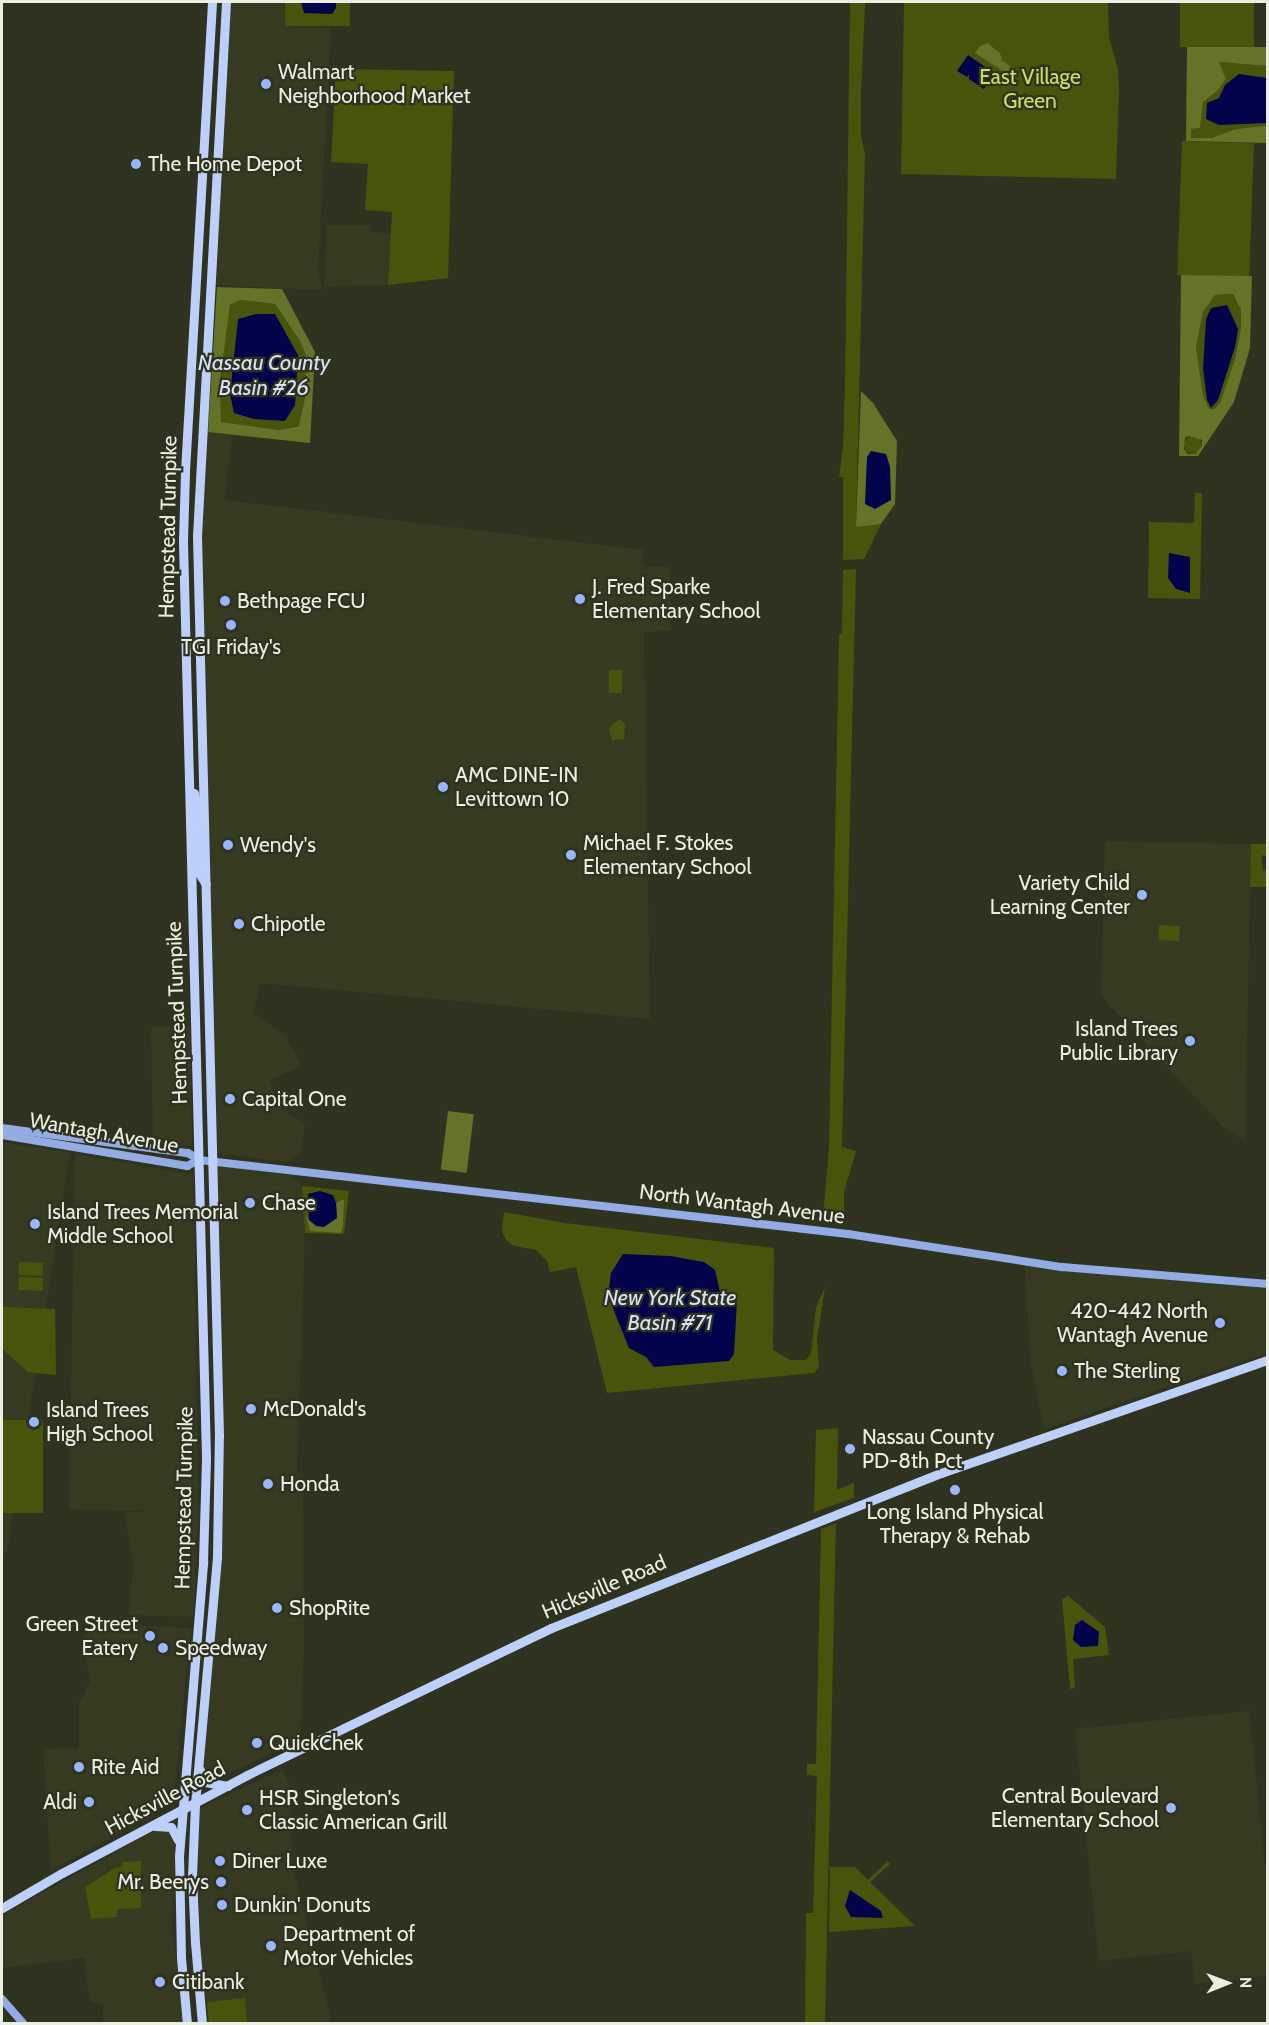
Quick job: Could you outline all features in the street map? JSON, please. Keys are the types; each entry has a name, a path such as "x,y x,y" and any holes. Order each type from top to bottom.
{"main road":[{"name":"Hempstead Turnpike","path":"187,2024 180,1956 179,1856 205,1520 199,1160 183,552 185,471 212,2"},
{"name":"Hempstead Turnpike","path":"202,2024 192,1886 195,1804 213,1625 219,1520 219,1435 197,536 226,2"},
{"path":"189,775 197,809 199,873 206,884"},
{"path":"192,884 206,884"},
{"name":"Wantagh Avenue","path":"2,1128 188,1153 199,1160 213,1161"},
{"name":"Wantagh Avenue","path":"2,1135 187,1166 199,1160"},
{"name":"North Wantagh Avenue","path":"213,1161 838,1233 1062,1267 1268,1284"},
{"name":"Hicksville Road","path":"2,1908 228,1786 551,1628 941,1473 1268,1361"},
{"path":"199,1768 205,1782 228,1786"},
{"path":"152,1826 166,1826 174,1829 179,1856"},
{"path":"2,1999 24,2024"}],"shaded area":[{"path":"227,2 285,2 284,26 331,28 318,270 322,290 213,285"},
{"path":"327,225 370,225 371,232 391,233 388,285 324,287"},
{"path":"203,431 232,435 225,500 643,550 644,567 670,567 671,631 644,632 650,1019 260,983 253,1013 286,1036 302,1066 270,1080 281,1109 305,1123 301,1152 287,1162 215,1153 198,501"},
{"path":"1105,841 1251,844 1245,1140 1225,1129 1101,996"},
{"path":"190,1026 192,1146 153,1147 151,1027"},
{"path":"2,1142 70,1153 7,1554 2,1553"},
{"path":"75,1154 194,1175 198,1512 194,1617 129,1615 133,1566 125,1513 149,1511 69,1510"},
{"path":"215,1164 290,1175 302,1186 305,1233 297,1472 303,1474 304,1648 300,1739 203,1786 223,1516"},
{"path":"1024,1260 1267,1283 1267,1353 1044,1429 1031,1363"},
{"path":"125,1625 191,1628 173,1804 51,1870 43,1749 79,1748 79,1703 90,1683 83,1634"},
{"name":"Central Boulevard Elementary School","path":"1249,1711 1267,1886 1267,1976 1195,1984 1191,1951 1099,1961 1075,1729"},
{"path":"283,1769 289,1783 293,1868 332,2023 205,2023 196,1953 198,1809"},
{"path":"176,1819 172,1928 185,2023 103,2023 103,2005 90,2002 84,1958 2,1968 2,1915"}],"green space":[{"path":"285,2 350,2 350,26 285,26"},
{"path":"850,2 865,2 861,137 865,153 856,526 881,524 864,559 843,560 843,477 839,477 843,447 845,382"},
{"name":"East Village Green","path":"904,2 1108,2 1109,37 1118,70 1119,91 1116,179 901,174"},
{"path":"1180,2 1254,2 1254,47 1180,47"},
{"path":"987,43 1000,53 1002,61 1009,65 1012,77 975,53 980,46"},
{"path":"1187,47 1267,47 1267,66 1219,62 1226,79 1217,91 1203,102 1200,128 1191,129 1191,138 1211,138 1236,129 1267,126 1267,143 1186,141"},
{"path":"1219,62 1267,66 1267,126 1236,129 1211,138 1191,139 1191,129 1200,128 1203,102 1217,91 1226,79"},
{"path":"336,69 454,71 448,278 388,285 392,212 365,210 368,164 331,162"},
{"path":"1182,141 1254,144 1249,277 1177,275"},
{"path":"1181,275 1252,276 1250,348 1234,402 1198,456 1179,456","holes":["1233,294 1241,310 1241,327 1235,359 1220,403 1214,409 1209,409 1203,395 1196,347 1203,312 1215,295","1189,436 1202,440 1202,446 1196,454 1188,454 1184,449 1185,438"]},
{"path":"217,287 282,289 315,352 310,443 208,432","holes":["240,300 275,304 300,341 306,356 305,398 299,426 279,430 221,422 220,380 230,305"]},
{"path":"1233,294 1241,310 1241,327 1235,359 1220,403 1214,409 1209,409 1203,395 1196,347 1203,312 1215,295"},
{"name":"Nassau County Basin #26","path":"240,300 275,304 300,341 306,356 305,398 300,425 279,430 221,422 220,380 227,322 230,305"},
{"path":"861,391 873,403 897,441 895,504 881,524 856,527"},
{"path":"1193,436 1199,439 1202,445 1199,451 1193,454 1187,451 1184,445 1187,439"},
{"path":"1195,493 1202,493 1200,599 1148,598 1149,522 1194,523"},
{"path":"856,569 842,1147 856,1151 844,1192 844,1218 823,1217 829,1148 839,634 842,634 843,570"},
{"path":"609,670 622,670 622,693 609,693"},
{"path":"619,719 625,724 624,739 612,740 609,728"},
{"path":"1251,844 1267,844 1267,857 1262,855 1262,860 1263,870 1267,872 1267,887 1250,887"},
{"path":"1159,925 1180,926 1179,941 1158,940"},
{"path":"448,1111 474,1114 467,1173 441,1170"},
{"path":"302,1186 349,1191 344,1234 305,1233"},
{"path":"344,1200 341,1233 310,1231 306,1215 309,1220 337,1218 336,1203"},
{"path":"504,1212 565,1223 774,1248 773,1350 790,1360 806,1360 811,1353 816,1307 825,1287 817,1339 819,1367 814,1373 607,1393 576,1267 550,1272 547,1261 536,1250 514,1246 506,1240 502,1231"},
{"path":"19,1262 43,1263 43,1276 19,1275"},
{"path":"19,1277 43,1278 43,1291 19,1290"},
{"path":"2,1307 55,1309 56,1375 28,1372 2,1349"},
{"path":"2,1420 43,1420 43,1513 2,1513"},
{"path":"838,1428 837,1490 854,1483 854,1498 814,1512 816,1430"},
{"path":"836,1523 825,2023 805,2023 806,1913 813,1913 817,1776 807,1775 807,1764 816,1764 821,1529"},
{"path":"1068,1596 1105,1627 1109,1655 1073,1659 1075,1688 1070,1689 1062,1599"},
{"path":"141,1861 141,1908 117,1909 117,1917 91,1919 85,1887 115,1868 121,1867 123,1862"},
{"path":"888,1861 890,1864 870,1882 915,1926 829,1932 830,1867 855,1867 868,1880"},
{"path":"245,1998 247,2023 209,2023 207,2002"}],"water":[{"path":"301,2 336,2 336,8 332,14 304,13"},
{"path":"968,55 994,73 984,89 969,79 969,74 967,77 957,71"},
{"path":"1239,74 1267,78 1267,123 1219,125 1206,119 1207,103 1219,98 1225,85"},
{"path":"1227,305 1238,329 1235,347 1218,400 1211,408 1207,400 1203,368 1206,319 1211,308"},
{"name":"Nassau County Basin #26","path":"256,314 275,314 298,355 295,405 285,421 254,419 234,413 230,394 238,319"},
{"path":"871,451 886,454 890,467 891,500 875,509 865,504 867,457"},
{"path":"1169,553 1190,557 1190,593 1176,589 1168,578"},
{"path":"320,1191 333,1195 336,1203 337,1218 324,1227 316,1226 309,1220 308,1194"},
{"name":"New York State Basin #71","path":"623,1254 670,1256 704,1262 715,1270 722,1301 737,1300 734,1354 729,1361 654,1367 646,1357 629,1348 608,1296 611,1273"},
{"path":"1082,1620 1099,1632 1098,1646 1081,1647 1073,1640 1075,1625"},
{"path":"850,1890 881,1911 883,1918 851,1917 845,1906"}],"place":[{"name":"Walmart Neighborhood Market","path":"266,84"},
{"name":"The Home Depot","path":"136,164"},
{"name":"J. Fred Sparke Elementary School","path":"580,599"},
{"name":"Bethpage FCU","path":"225,601"},
{"name":"TGI Friday's","path":"231,625"},
{"name":"AMC DINE-IN Levittown 10","path":"443,787"},
{"name":"Wendy's","path":"228,845"},
{"name":"Michael F. Stokes Elementary School","path":"571,855"},
{"name":"Variety Child Learning Center","path":"1142,895"},
{"name":"Chipotle","path":"239,924"},
{"name":"Island Trees Public Library","path":"1190,1041"},
{"name":"Capital One","path":"230,1099"},
{"name":"Chase","path":"250,1203"},
{"name":"Island Trees Memorial Middle School","path":"35,1224"},
{"name":"420-442 North Wantagh Avenue","path":"1220,1323"},
{"name":"The Sterling","path":"1062,1371"},
{"name":"McDonald's","path":"251,1409"},
{"name":"Island Trees High School","path":"34,1422"},
{"name":"Nassau County PD-8th Pct","path":"850,1449"},
{"name":"Honda","path":"268,1484"},
{"name":"Long Island Physical Therapy & Rehab","path":"955,1490"},
{"name":"ShopRite","path":"277,1608"},
{"name":"Green Street Eatery","path":"150,1636"},
{"name":"Speedway","path":"163,1648"},
{"name":"QuickChek","path":"257,1743"},
{"name":"Rite Aid","path":"79,1767"},
{"name":"Aldi","path":"89,1802"},
{"name":"Central Boulevard Elementary School","path":"1171,1808"},
{"name":"HSR Singleton's Classic American Grill","path":"247,1810"},
{"name":"Diner Luxe","path":"220,1861"},
{"name":"Mr. Beerys","path":"221,1882"},
{"name":"Dunkin' Donuts","path":"222,1905"},
{"name":"Department of Motor Vehicles","path":"271,1946"},
{"name":"Citibank","path":"160,1982"}]}
